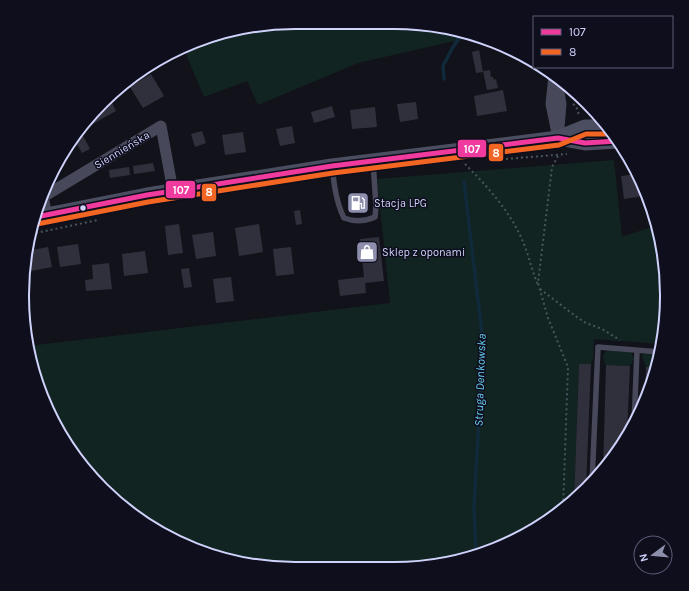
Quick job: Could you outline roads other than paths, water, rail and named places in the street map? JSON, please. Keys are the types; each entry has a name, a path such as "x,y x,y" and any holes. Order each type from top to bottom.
{"main road":[{"name":"Siennieńska","path":"42,216 174,191 332,166 558,138 585,127 600,127"},
{"name":"Siennieńska","path":"558,138 585,143 611,141"}],"street":[{"path":"554,83 551,104 558,138"},
{"name":"Siennieńska","path":"49,193 161,126 174,191"}],"lane":[{"path":"332,166 339,209 344,218 353,222 369,220 375,217 376,206 373,160"},
{"path":"592,473 598,347 654,352"},
{"path":"635,409 637,351"}],"waterway":[{"name":"Struga Denkowska","path":"444,79 443,66 460,37"},
{"name":"Struga Denkowska","path":"464,182 482,333 482,365 474,507 476,549"}],"place":[{"name":"Stacja LPG","path":"358,203"},
{"name":"Sklep z oponami","path":"367,252"}]}
